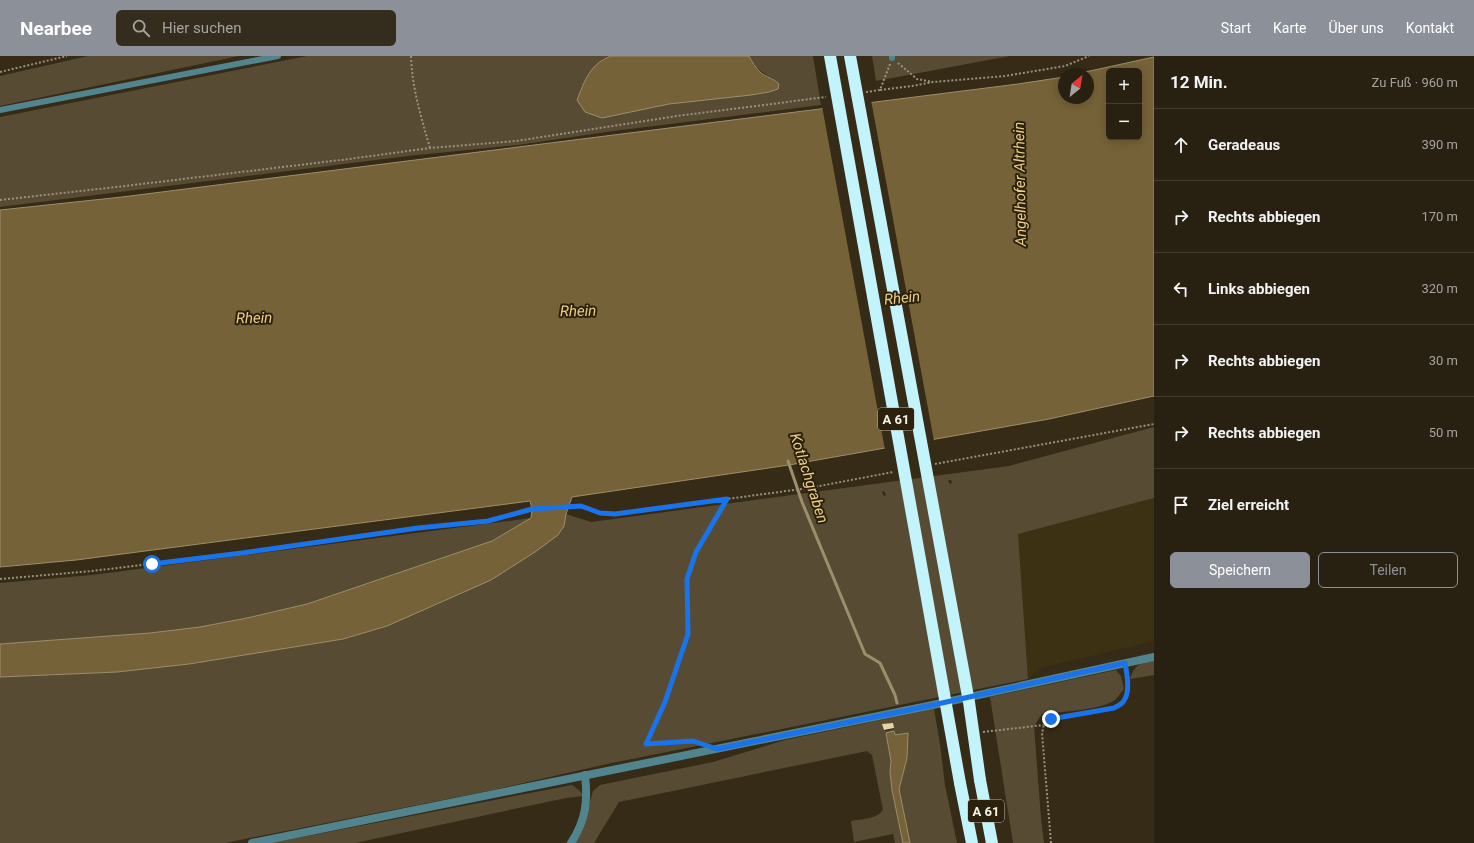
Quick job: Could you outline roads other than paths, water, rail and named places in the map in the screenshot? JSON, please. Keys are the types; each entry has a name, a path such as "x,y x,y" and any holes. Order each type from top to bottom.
{"highway":[{"name":"A 61","path":"830,56 972,843"},
{"name":"A 61","path":"850,56 966,687 980,780 992,843"}],"street":[{"path":"252,843 928,706 1154,657"},
{"path":"571,843 585,812 587,794 585,775"}],"lane":[{"path":"0,110 278,56"}],"water":[{"path":"611,56 749,56 761,73 779,84 778,89 769,92 669,104 602,118 585,112 577,100 586,79 593,68 604,59"},
{"path":"1154,57 1154,396 1049,419 789,465 572,497 566,514 564,526 558,535 535,552 491,580 387,626 343,639 189,664 117,672 0,677 0,644 150,633 200,627 307,604 492,541 531,518 532,509 530,501 76,560 0,567 0,210 122,197 1058,78 1058,104 1094,104 1094,70"},
{"path":"894,731 895,735 908,733 907,758 899,789 910,843 903,843 892,790 890,772 891,761 886,733"}],"waterway":[{"name":"Kotlachgraben","path":"788,461 802,502 865,654 880,663 895,695 897,703"}],"water label":[{"name":"Angelhofer Altrhein","path":"1020,184"},
{"name":"Rhein","path":"902,298"},
{"name":"Rhein","path":"578,311"},
{"name":"Rhein","path":"254,318"}]}
